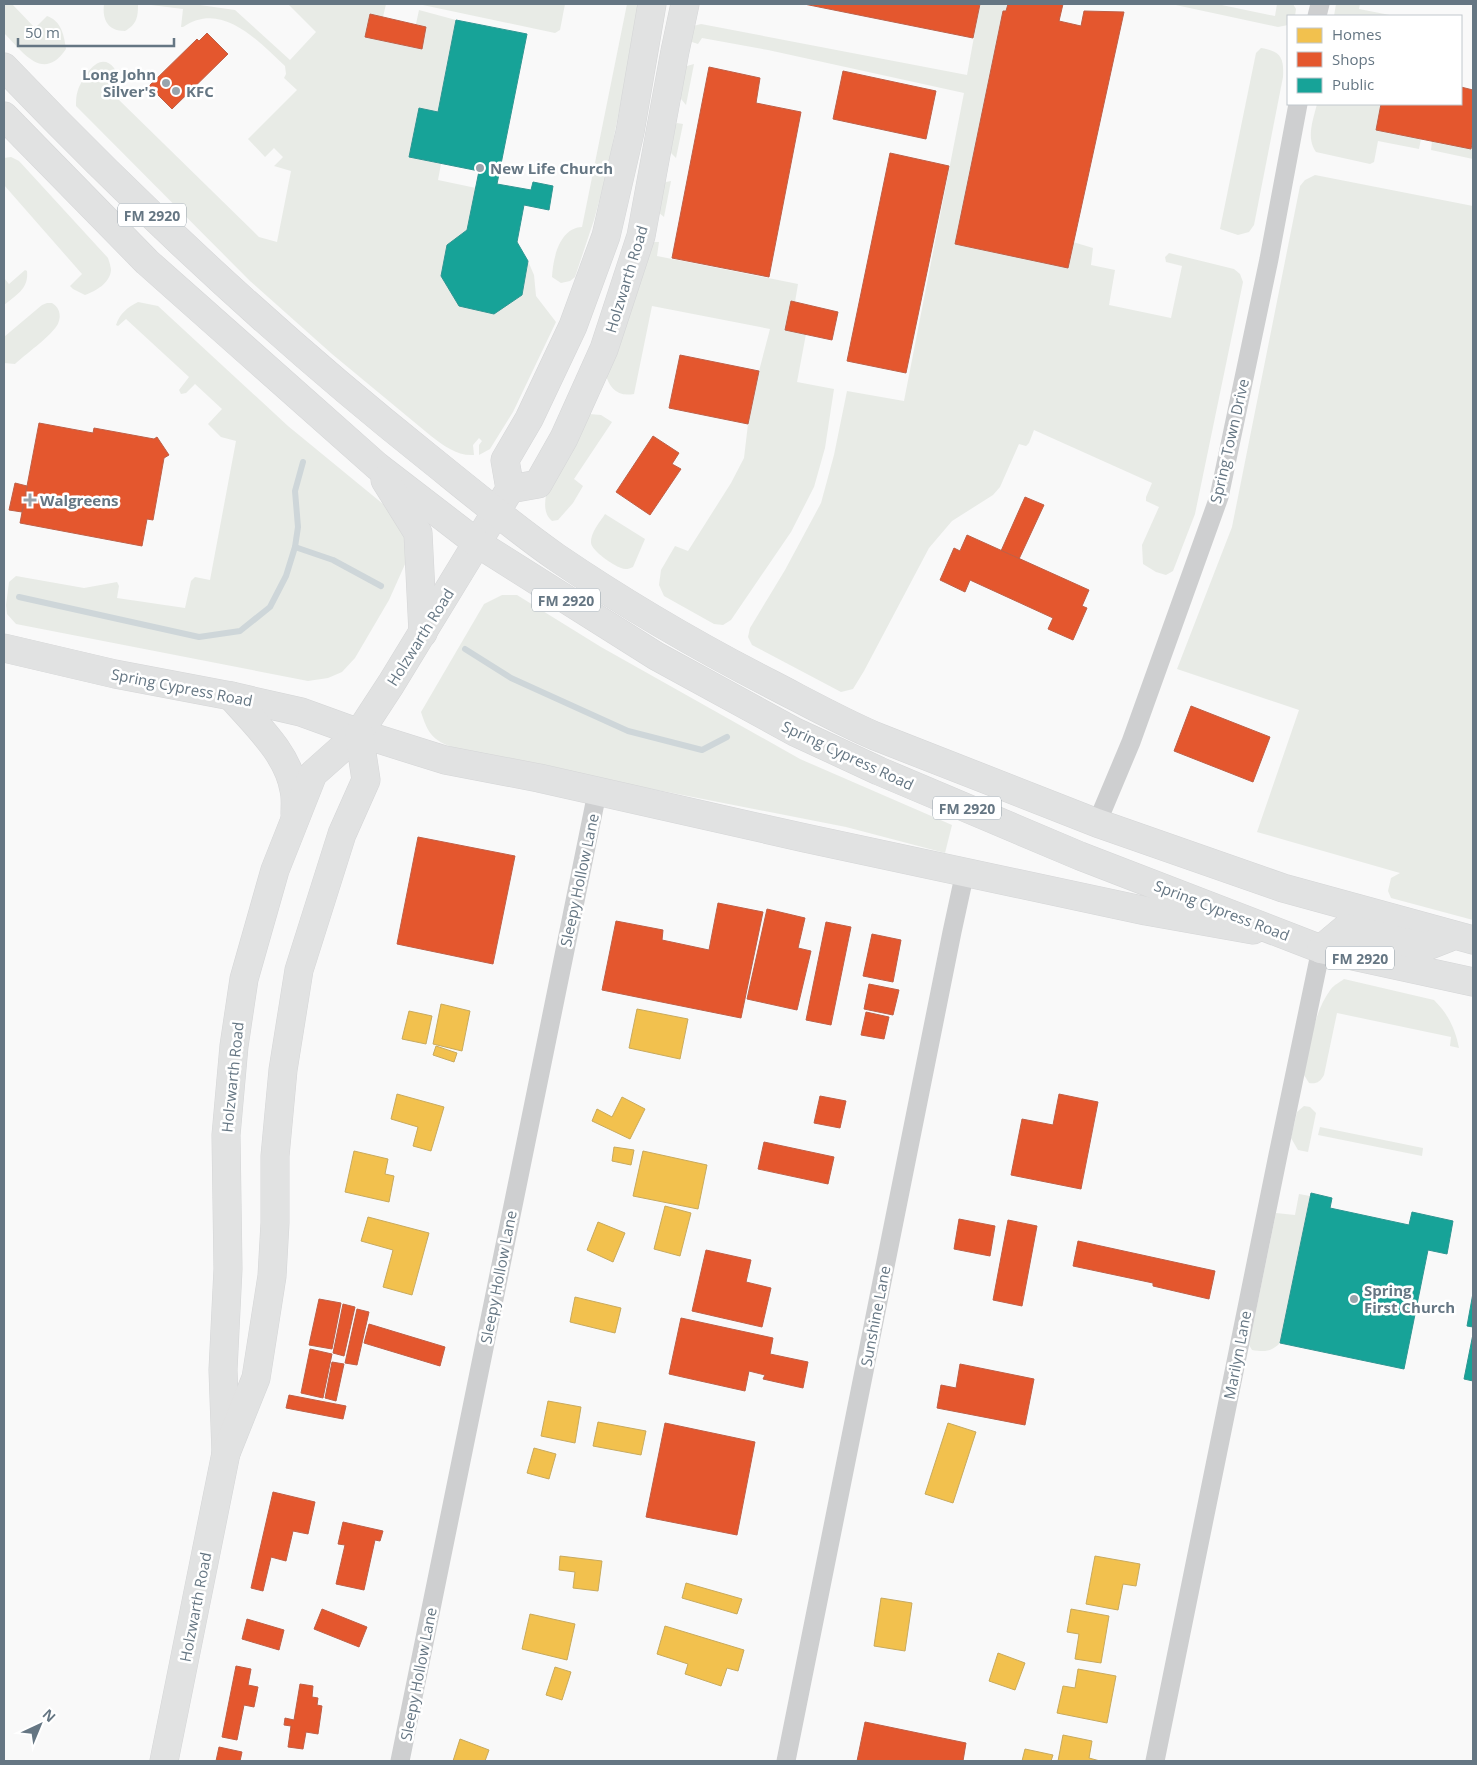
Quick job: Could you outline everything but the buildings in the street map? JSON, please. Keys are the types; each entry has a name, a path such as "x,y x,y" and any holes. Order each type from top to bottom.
{"main road":[{"path":"503,500 505,460 529,419 573,326 606,236 630,132 652,4"},
{"name":"Holzwarth Road","path":"226,1453 223,1370 228,1269 226,1135 234,1046 244,979 275,870 313,774 359,733 503,500 538,484 564,438 604,349 641,236 675,50 686,4"},
{"name":"FM 2920","path":"4,66 169,232 306,358 372,413 503,500"},
{"name":"FM 2920","path":"4,116 147,262 377,466 477,543"},
{"path":"377,466 418,533 422,633"},
{"name":"Spring Cypress Road","path":"503,500 554,556 629,604 722,658 842,721 1096,823 1283,888 1464,937"},
{"name":"Spring Cypress Road","path":"477,543 656,656 795,732 925,790 1080,856 1321,949 1473,982"},
{"name":"Spring Cypress Road","path":"4,648 115,674 231,696 300,712 445,760 539,778 597,793 1146,911 1289,936"},
{"path":"231,696 281,756 290,775 294,791 296,816"},
{"name":"Holzwarth Road","path":"164,1761 226,1453 256,1378 272,1276 276,1223 275,1156 283,1070 299,970 342,834 366,780 359,733"},
{"path":"925,790 952,785 1067,832 1096,823"},
{"path":"1321,949 1346,928 1426,947 1464,937"}],"street":[{"name":"Spring Town Drive","path":"1096,823 1131,742 1219,498 1271,250 1298,105"},
{"name":"Sleepy Hollow Lane","path":"400,1761 597,793"},
{"name":"Sunshine Lane","path":"786,1761 965,872"},
{"name":"Marilyn Lane","path":"1155,1761 1321,949"}],"shaded area":[{"path":"4,4 12,4 35,28 47,16 56,21 63,33 66,49 58,59 49,64 41,64 34,61 18,48 4,33"},
{"path":"104,4 138,4 134,23 125,31 110,27 105,20"},
{"path":"143,4 193,4 235,10 290,60 316,32 288,4 386,4 383,17 370,15 365,37 421,49 426,27 416,24 419,10 456,20 438,112 419,108 409,157 441,164 438,180 476,188 467,230 447,246 441,276 459,306 494,314 522,295 528,261 534,275 536,296 556,322 513,412 490,449 479,455 479,445 482,441 479,438 473,445 474,455 462,454 446,447 332,354 250,281 76,106 77,92 87,73 97,64 108,63 115,71 117,98 259,237 277,242 291,171 274,166 283,157 274,148 265,157 248,139 297,90 284,78 286,74 285,66 251,36 225,21 212,18 197,20 181,27 183,9"},
{"path":"418,4 565,4 560,30 555,33"},
{"path":"627,4 640,4 607,172 594,220 575,277 570,281 561,283 552,277 554,262 563,239 574,229 582,227"},
{"path":"980,4 1008,4 1006,11 1003,11 955,244 1068,268 1073,242 1093,248 1091,265 1115,270 1109,305 1171,318 1182,266 1166,262 1165,257 1169,253 1234,269 1240,274 1243,282 1195,514 1173,571 1166,575 1156,572 1143,564 1142,545 1159,507 1146,501 1152,483 1034,430 1026,446 1019,444 1000,487 993,495 952,521 929,548 853,689 841,692 752,645 748,637 750,628 785,570 821,503 834,455 847,391 904,401 964,93 768,50 702,38 698,44 692,42 691,34 693,26 701,24 967,75"},
{"path":"1171,4 1217,4 1275,16 1277,4 1293,4 1296,9 1295,15 1287,15 1287,25 1278,27"},
{"path":"1336,4 1360,4 1359,9 1390,15 1334,15"},
{"path":"1261,48 1273,51 1280,56 1283,65 1283,77 1254,225 1249,232 1238,235 1220,229 1256,53"},
{"path":"694,64 686,105 679,93 684,70 687,66"},
{"path":"1317,105 1381,105 1376,130 1421,139 1419,149 1378,141 1374,162 1370,164 1316,152 1311,141 1312,123"},
{"path":"677,123 683,124 676,158 670,152 672,128"},
{"path":"1473,139 1473,159 1431,150 1432,141 1471,149"},
{"path":"11,157 19,161 108,258 111,269 110,275 98,289 85,295 70,286 82,274 4,185 4,158"},
{"path":"1315,175 1473,206 1473,920 1391,898 1388,891 1391,878 1400,873 1257,832 1299,710 1177,669 1232,527 1300,186 1305,180"},
{"path":"671,181 664,217 658,212 660,188 666,182"},
{"path":"654,242 659,242 657,256 798,284 795,302 791,301 806,334 797,382 834,389 825,448 814,487 791,532 731,620 723,625 714,624 664,596 659,585 661,570 675,546 688,551 731,483 744,458 748,424 770,329 652,306 634,394 618,393 611,387 605,372 649,246"},
{"path":"25,270 27,271 27,277 24,287 4,305 4,278 9,284"},
{"path":"138,302 158,306 288,426 383,504 401,528 407,546 406,562 389,600 355,658 342,672 328,678 308,681 16,624 7,614 6,605 9,582 16,576 84,588 117,582 119,586 117,598 185,608 191,581 195,577 210,580 236,441 221,437 208,424 222,409 195,384 186,393 181,394 179,390 189,377 126,319 118,326 116,325 125,311"},
{"path":"47,303 55,305 59,311 59,321 56,327 15,364 4,363 4,337 42,305"},
{"path":"589,414 601,415 612,422 574,479 583,486 573,503 558,520 552,521 546,511 546,499 550,484 565,451"},
{"path":"605,514 645,539 633,567 622,569 603,557 592,546 592,535"},
{"path":"502,595 517,595 601,647 800,759 952,825 945,853 846,827 464,752 441,742 431,734 421,712 484,604"},
{"path":"1344,979 1434,1000 1450,1022 1459,1048 1450,1046 1451,1037 1337,1013 1324,1075 1318,1082 1309,1083 1304,1075 1316,1019 1331,989"},
{"path":"1304,1106 1310,1107 1316,1113 1308,1152 1298,1150 1291,1138 1297,1112"},
{"path":"1320,1127 1423,1148 1422,1156 1318,1135"},
{"path":"1299,1194 1310,1196 1280,1343 1268,1351 1252,1350 1249,1345 1276,1213 1295,1215"}],"waterway":[{"path":"19,597 199,637 240,631 270,607 286,576 295,547 298,527 295,491 303,462"},
{"path":"295,547 333,560 381,586"},
{"path":"465,649 511,678 628,731 702,750 727,737"}],"place":[{"name":"Long John Silver's","path":"166,83"},
{"name":"KFC","path":"176,91"},
{"name":"New Life Church","path":"480,168"},
{"name":"Walgreens","path":"30,500"},
{"name":"Spring First Church","path":"1354,1299"}]}
